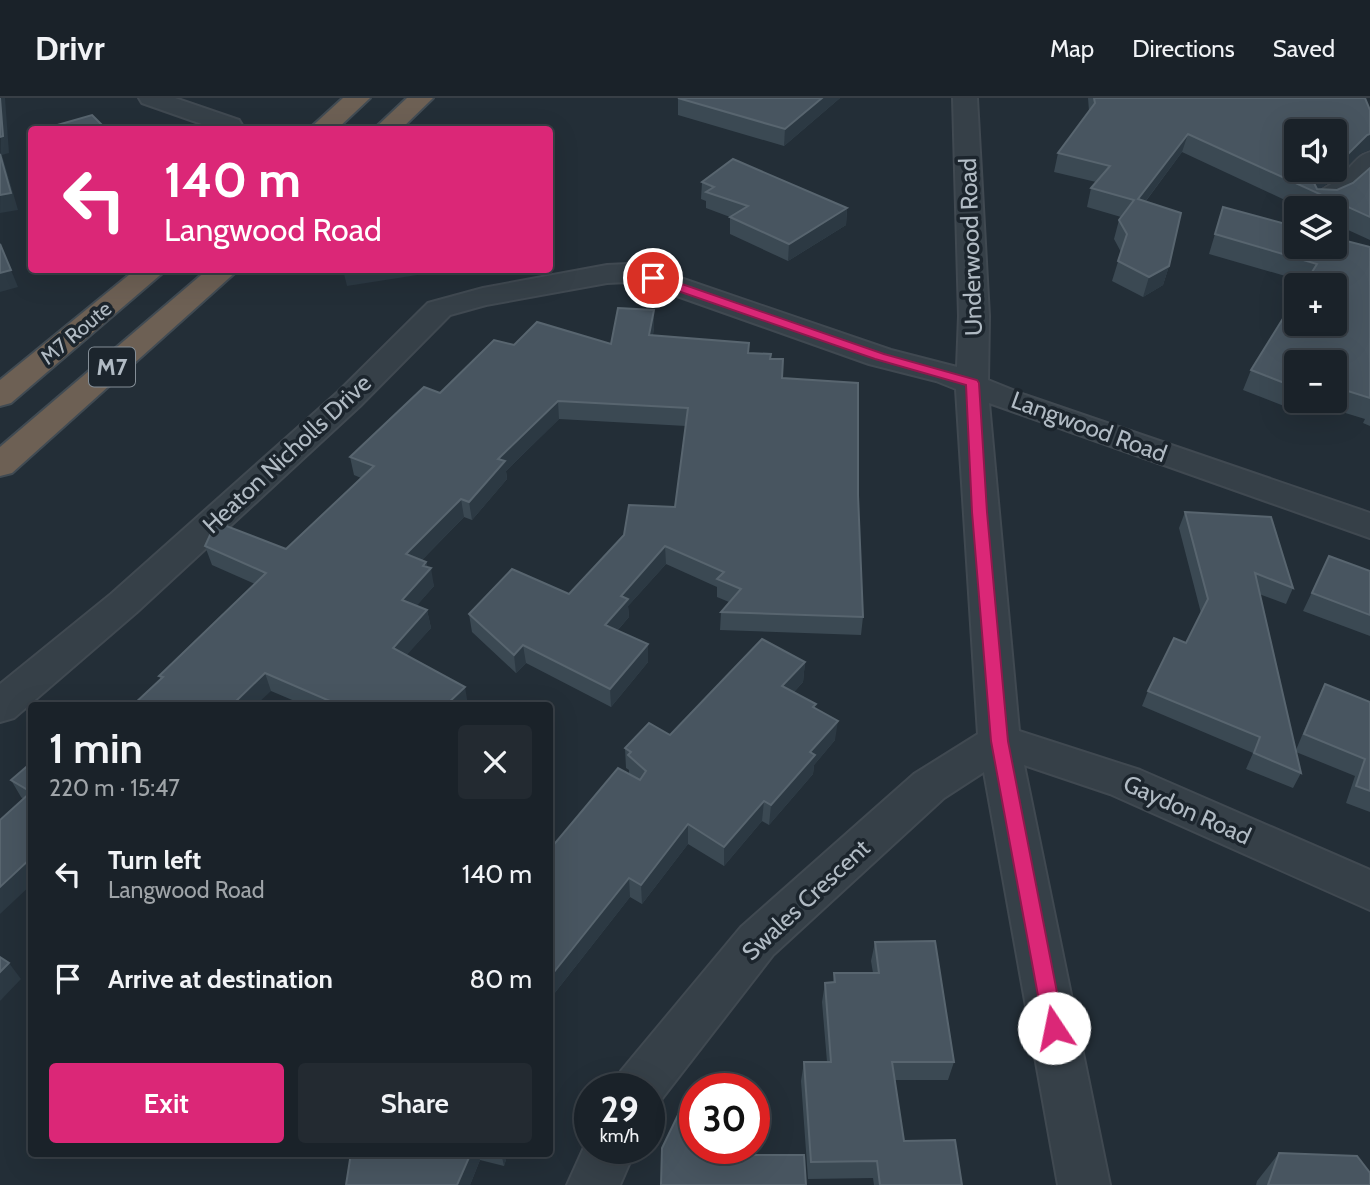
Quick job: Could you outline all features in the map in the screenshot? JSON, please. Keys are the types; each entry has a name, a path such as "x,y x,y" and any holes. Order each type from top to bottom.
{"highway":[{"path":"325,126 358,98"},
{"path":"390,126 421,98"},
{"name":"M7 Route","path":"0,396 148,273"},
{"name":"M7 Route","path":"0,465 221,273"}],"street":[{"name":"Underwood Road","path":"965,98 974,316 972,383 999,741 1084,1185"},
{"path":"156,99 230,125"},
{"path":"1330,196 1354,180 1370,160"},
{"name":"Langwood Road","path":"607,274 628,273 653,278 880,356 972,383 1014,402 1370,526"},
{"name":"Heaton Nicholls Drive","path":"0,707 124,603 349,399 439,310 483,297 607,274"},
{"name":"Gaydon Road","path":"999,741 1074,763 1125,782 1370,891"},
{"name":"Swales Crescent","path":"651,1073 757,941 929,786 999,741"},
{"path":"593,1185 603,1164"}],"building":[{"path":"0,98 3,136 0,137"},
{"path":"678,98 822,98 785,129"},
{"path":"1094,98 1365,98 1370,110 1370,134 1347,155 1347,119 1284,119 1284,178 1188,134 1138,199 1181,213 1169,266 1149,277 1118,261 1127,234 1119,220 1134,200 1091,188 1110,166 1058,153 1095,103"},
{"path":"92,115 103,126 54,126"},
{"path":"0,154 11,193 0,195"},
{"path":"733,159 847,208 789,244 730,217 748,206 706,192 714,187 702,182"},
{"path":"1370,168 1370,217 1347,207 1347,196 1324,196 1293,182 1314,182 1317,189 1337,190 1353,183"},
{"path":"1223,207 1284,223 1284,254 1215,234"},
{"path":"1347,241 1370,247 1370,398 1347,391 1347,350 1284,350 1284,383 1251,370 1284,317 1284,336 1347,336 1347,273 1311,273 1317,264 1300,259 1347,259"},
{"path":"0,244 11,270 0,273"},
{"path":"618,308 654,310 649,335 749,343 748,353 771,354 770,359 783,359 782,378 858,383 858,495 863,617 721,612 741,589 717,579 724,572 665,546 621,596 628,599 605,625 648,644 610,689 523,645 514,655 469,614 512,569 569,594 624,535 629,505 675,507 688,408 558,401 498,459 505,461 469,502 461,499 406,554 426,562 423,566 431,568 402,600 427,610 393,648 465,687 449,702 332,702 265,673 235,702 136,702 163,677 159,676 266,573 205,546 216,522 286,549 374,466 350,457 424,387 440,393 494,340 514,345 537,322 611,344"},
{"path":"1185,512 1271,517 1293,588 1255,573 1301,773 1254,753 1260,737 1148,691 1174,638 1186,643 1208,599"},
{"path":"1329,556 1370,571 1370,615 1312,593"},
{"path":"762,639 805,662 782,686 816,704 813,707 838,721 810,752 815,755 771,805 764,801 724,847 688,824 641,885 629,878 553,973 553,845 618,768 640,780 646,771 628,755 631,752 625,748 649,723 670,735"},
{"path":"1325,684 1370,702 1370,791 1356,786 1365,759 1304,734"},
{"path":"28,765 28,790 11,780"},
{"path":"28,795 28,861 0,887 0,820"},
{"path":"935,941 954,1062 892,1062 904,1141 955,1140 962,1185 880,1185 877,1161 811,1162 804,1062 831,1062 825,983 835,982 834,973 879,973 875,942"},
{"path":"0,957 9,963 0,972"},
{"path":"679,1113 679,1164 770,1164 770,1155 804,1155 806,1185 661,1185 665,1142"},
{"path":"1279,1153 1357,1156 1370,1173 1370,1185 1268,1185"},
{"path":"350,1157 469,1157 457,1185 346,1185"}],"route":[{"path":"653,278 880,356 972,383 999,741 1054,1028"}]}
